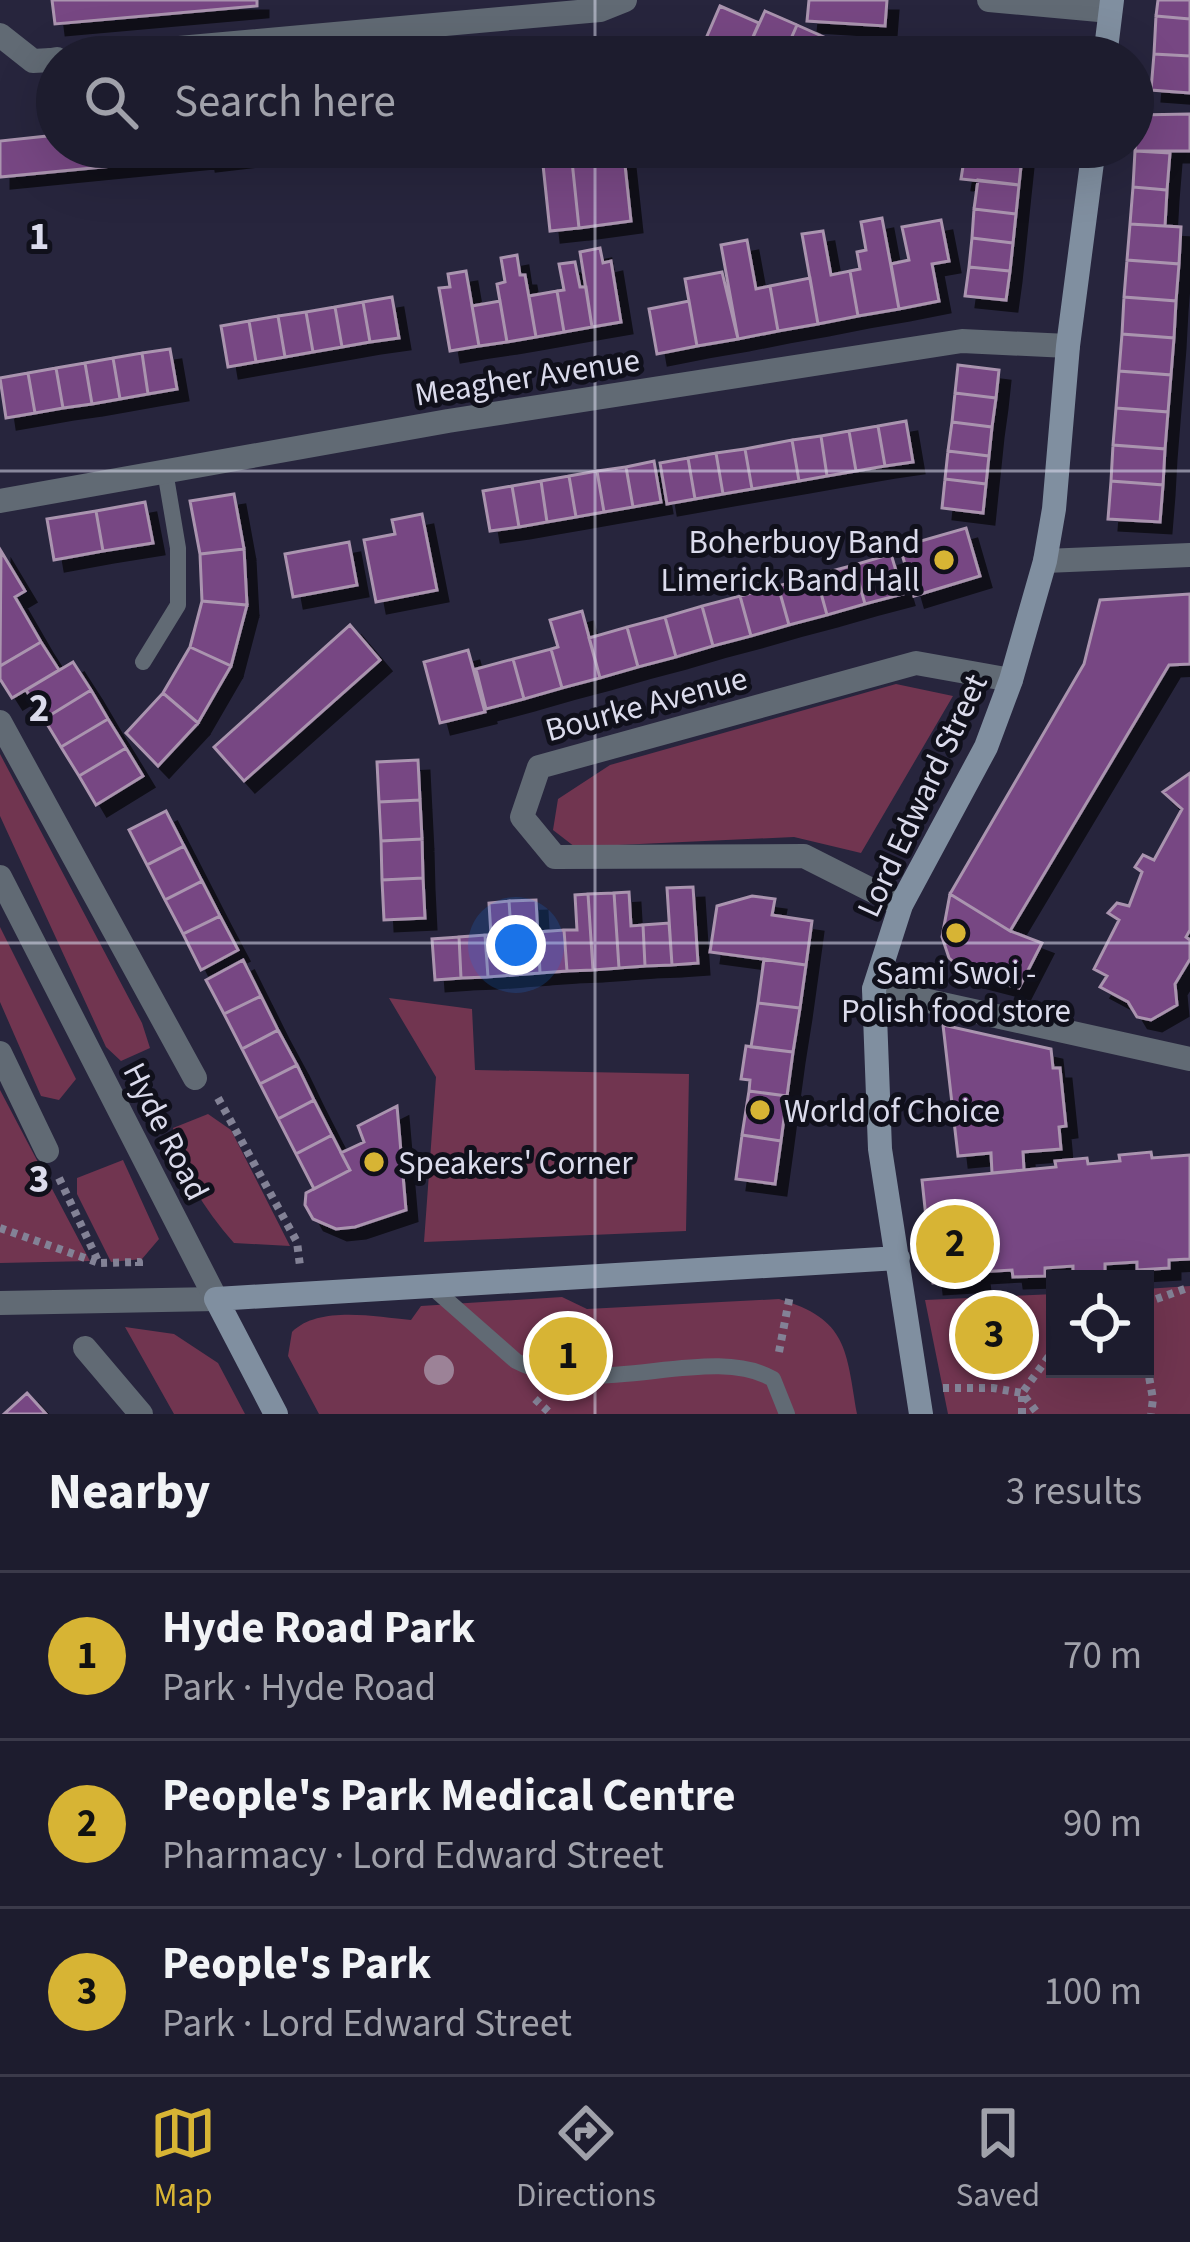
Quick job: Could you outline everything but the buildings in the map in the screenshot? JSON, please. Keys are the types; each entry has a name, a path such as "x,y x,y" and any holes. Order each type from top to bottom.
{"main road":[{"path":"1107,36 1111,6"},
{"name":"Lord Edward Street","path":"920,1414 880,1149 874,989 901,905 986,747 1045,561 1091,168"},
{"path":"216,1299 898,1258"},
{"name":"Hyde Road","path":"216,1299 276,1414"}],"street":[{"path":"312,36 600,10 625,0"},
{"path":"989,0 1111,6"},
{"path":"0,35 36,61"},
{"name":"Meagher Avenue","path":"0,501 471,418 962,341 1068,346"},
{"path":"1045,561 1190,555"},
{"name":"Bourke Avenue","path":"901,905 804,856 555,857 522,817 539,767 916,663 1011,680"},
{"path":"0,722 195,1078"},
{"name":"Hyde Road","path":"0,877 216,1299"},
{"path":"874,989 1190,1059"},
{"path":"0,1054 46,1151"},
{"path":"0,1303 216,1299"},
{"path":"85,1348 141,1414"}],"lane":[{"path":"143,662 178,605 178,548 165,471"},
{"path":"433,1288 516,1360 552,1375 741,1367 773,1379 787,1414"}],"path":[{"path":"195,1078 222,1102 297,1242 302,1291"},
{"path":"46,1151 99,1263"},
{"path":"0,1228 99,1263 139,1262 141,1300"},
{"path":"1154,1300 1190,1286"},
{"path":"773,1379 790,1295"},
{"path":"1022,1414 1022,1394 1046,1361"},
{"path":"1149,1378 1151,1414"},
{"path":"918,1388 993,1388 1022,1394 1038,1414"}],"shaded area":[{"path":"896,684 953,696 861,853 794,837 575,847 553,830 558,799 610,765"},
{"path":"0,754 142,1023 150,1048 121,1061 106,1047 0,816"},
{"path":"0,927 76,1079 59,1100 41,1096 0,1002"},
{"path":"389,998 472,1009 475,1070 689,1074 686,1231 424,1242 436,1077"},
{"path":"0,1090 90,1261 0,1263"},
{"path":"208,1114 231,1130 290,1246 234,1243 203,1203 182,1161 173,1128"},
{"path":"123,1160 159,1239 142,1259 111,1262 77,1194 77,1178"},
{"path":"1190,1286 1190,1414 948,1414 925,1300 1046,1294 1046,1378 1154,1378 1154,1288"},
{"path":"562,1297 587,1309 779,1299 802,1307 819,1316 840,1340 857,1414 319,1414 288,1356 292,1332 317,1318 348,1315 411,1320 421,1306"},
{"path":"125,1327 174,1334 218,1363 245,1414 174,1414"}],"place":[{"name":"Boherbuoy Band Limerick Band Hall","path":"944,560"},
{"name":"Sami Swoi - Polish food store","path":"956,933"},
{"name":"World of Choice","path":"760,1110"},
{"name":"Speakers' Corner","path":"374,1162"},
{"name":"People's Park Medical Centre","path":"955,1244"},
{"name":"People's Park","path":"994,1335"},
{"name":"Hyde Road Park","path":"568,1356"}]}
